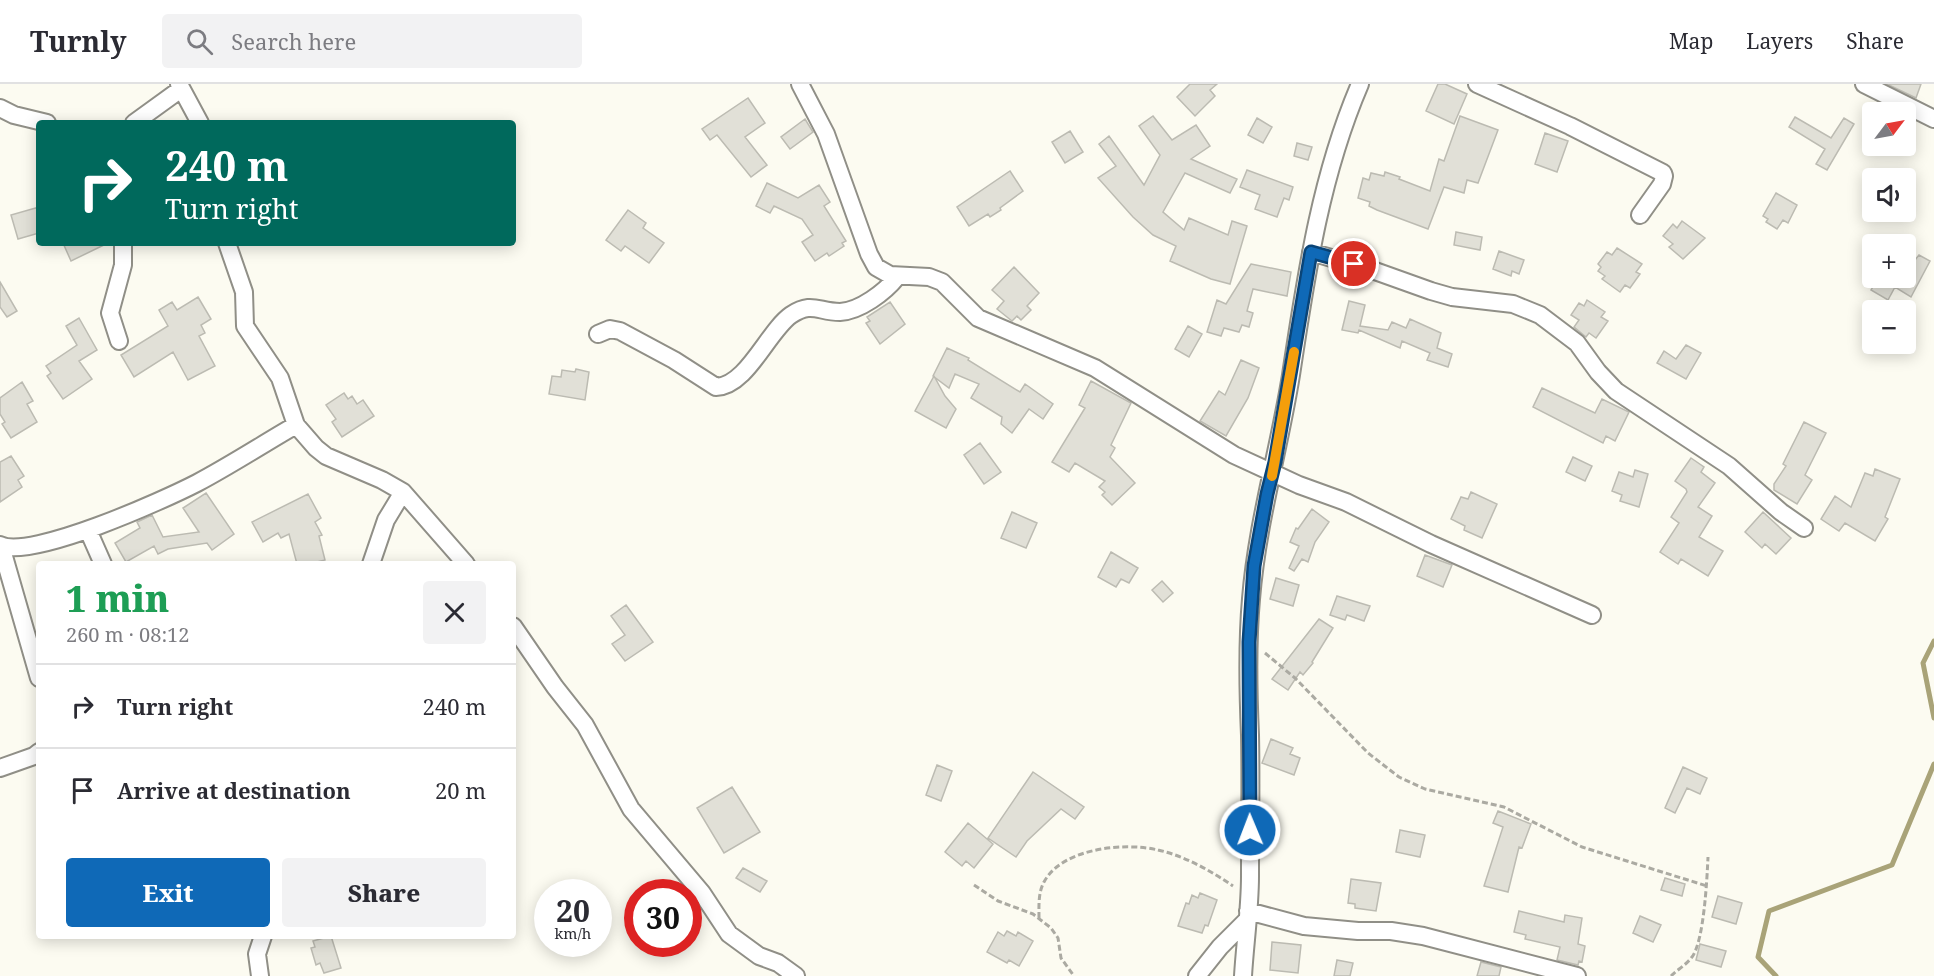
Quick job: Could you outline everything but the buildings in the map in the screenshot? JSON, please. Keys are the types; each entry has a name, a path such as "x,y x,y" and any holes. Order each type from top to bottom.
{"street":[{"path":"800,84 826,134 869,254 876,267 897,277 929,277 942,282 978,318 1095,369 1234,455 1272,473 1346,502 1431,544 1592,615"},
{"path":"1243,976 1248,909 1249,642 1254,566 1320,204 1360,84"},
{"path":"1477,84 1570,126 1663,173 1662,184 1640,215"},
{"path":"1864,84 1934,119"},
{"path":"138,120 180,86 198,120"},
{"path":"0,108 14,115 36,120"},
{"path":"118,341 110,313 123,265 123,246"},
{"path":"228,246 244,292 245,326 280,378 296,425 326,456 382,480 403,492 463,561"},
{"path":"1311,252 1452,297 1513,304 1540,315 1577,343 1598,372 1616,391 1736,471 1780,512 1803,528"},
{"path":"598,334 610,329 620,331 674,360 717,387 723,387 745,370 788,317 804,308 847,311 884,291 897,277"},
{"path":"0,545 16,549 88,530 197,482 296,425"},
{"path":"372,561 386,520 403,492"},
{"path":"88,530 102,561"},
{"path":"0,545 36,668"},
{"path":"516,630 555,687 585,725 631,809 702,894 729,934 759,957 778,963 796,976"},
{"path":"0,768 36,754"},
{"path":"1197,976 1248,909"},
{"path":"1248,909 1304,926 1358,931 1391,931 1423,936 1577,976"},
{"path":"260,976 257,954 261,939"}],"path":[{"path":"1249,642 1295,678 1368,753 1399,777 1425,789 1504,807 1582,847 1707,886"},
{"path":"1039,918 1039,900 1043,884 1053,870 1070,858 1091,851 1124,848 1158,850 1192,862 1213,873 1248,909"},
{"path":"1671,976 1693,956 1704,913 1708,857"},
{"path":"974,885 998,901 1023,908 1051,928 1058,938 1061,958 1074,976"}],"waterway":[{"path":"1934,641 1923,663 1934,718"},
{"path":"1776,976 1758,957 1769,911 1892,865 1934,764"}],"slow traffic":[{"path":"1272,476 1294,352"}],"route":[{"path":"1250,830 1248,700 1250,602 1257,542 1275,462 1303,288 1311,252 1354,264"}]}
